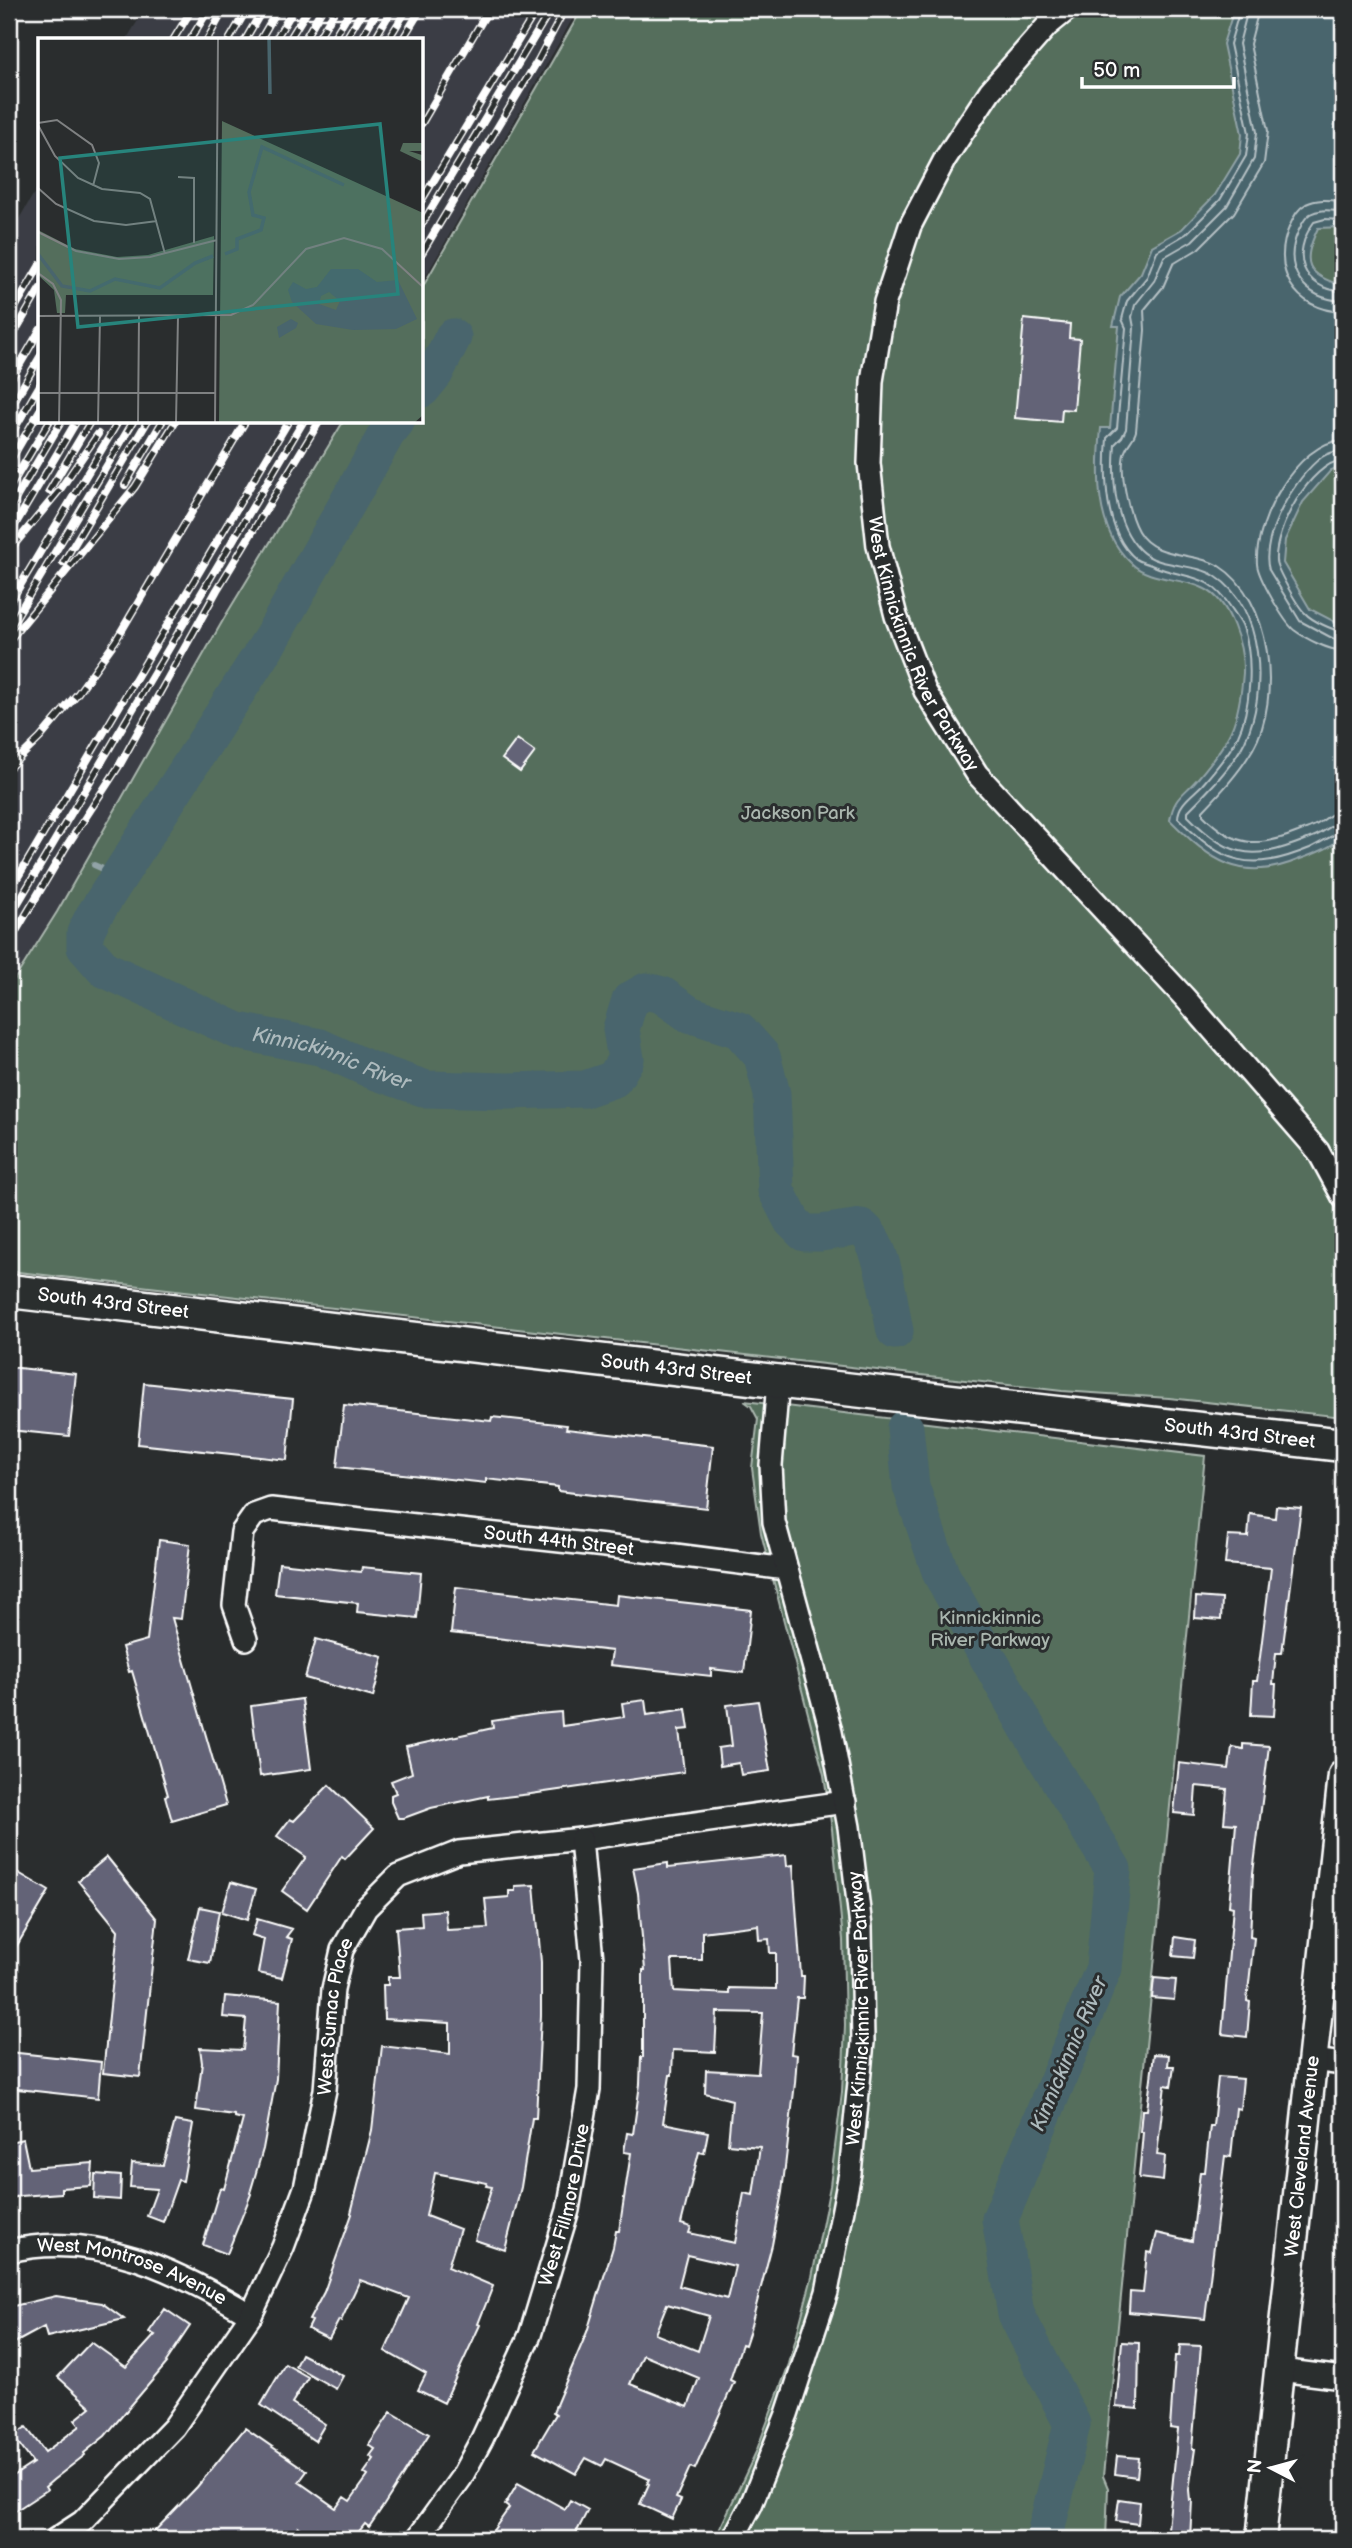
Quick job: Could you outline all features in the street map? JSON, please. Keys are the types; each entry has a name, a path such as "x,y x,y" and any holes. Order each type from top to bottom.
{"main road":[{"name":"South 43rd Street","path":"9,1291 881,1394 1343,1445"}],"street":[{"name":"West Kinnickinnic River Parkway","path":"1068,9 1048,26 990,91 945,159 910,226 884,302 872,381 869,463 878,546 895,616 925,691 977,774 1185,998 1301,1131 1318,1151 1343,1197"},
{"name":"West Kinnickinnic River Parkway","path":"733,2539 751,2505 787,2414 827,2292 850,2173 863,2042 861,1927 845,1802 830,1727 774,1522 771,1465 778,1382"},
{"name":"South 44th Street","path":"246,1639 234,1605 242,1532 254,1515 271,1508 786,1569"},
{"name":"West Cleveland Avenue","path":"1261,2539 1343,1775"},
{"name":"West Sumac Place","path":"56,2539 82,2522 174,2427 251,2315 283,2247 305,2188 326,2090 333,1989 342,1950 366,1908 398,1876 459,1853 581,1839 845,1802"},
{"name":"West Fillmore Drive","path":"417,2539 461,2478 530,2335 568,2210 589,2089 592,1960 581,1839"},
{"path":"1313,2060 1343,2064"},
{"name":"West Montrose Avenue","path":"9,2251 72,2246 122,2253 178,2275 251,2315"},
{"path":"1280,2370 1343,2378"}],"shaded area":[{"path":"145,9 578,9 424,279 424,38 127,38"},
{"path":"38,186 38,424 341,424 226,615 57,912 9,988 9,236"}],"green space":[{"name":"Jackson Park","path":"582,9 1343,9 1343,1417 1169,1398 1062,1391 9,1271 9,988 57,912 226,615 342,424 424,424 424,285"},
{"name":"Kinnickinnic River Parkway","path":"744,1401 1205,1456 1103,2476 1108,2488 1106,2539 715,2539 756,2452 789,2364 812,2277 830,2186 842,2092 845,2025 843,1940 824,1775 761,1533 752,1468 758,1419 751,1406"}],"water":[{"path":"1234,9 1343,9 1343,227 1318,228 1309,259 1314,272 1343,286 1343,466 1331,470 1303,502 1285,540 1283,563 1310,609 1343,626 1343,836 1312,855 1261,869 1228,864 1214,857 1170,820 1177,801 1219,752 1236,718 1243,662 1234,626 1222,604 1205,589 1147,573 1131,563 1110,534 1104,517 1099,482 1101,428 1110,428 1119,326 1113,326 1120,297 1141,273 1152,246 1182,229 1215,195 1240,154 1242,134 1223,44"}],"building":[{"path":"1024,319 1070,324 1069,338 1080,339 1074,410 1062,409 1061,422 1015,418"},
{"path":"517,739 535,752 520,772 502,759"},
{"path":"9,1367 76,1374 69,1436 9,1430"},
{"path":"144,1383 293,1399 287,1460 138,1444"},
{"path":"344,1405 491,1421 492,1417 567,1425 566,1429 713,1446 706,1508 558,1491 558,1487 486,1479 486,1483 337,1467"},
{"path":"1276,1506 1301,1508 1282,1653 1276,1653 1274,1716 1251,1715 1253,1681 1257,1681 1271,1568 1225,1564 1228,1536 1248,1537 1250,1514 1275,1518"},
{"path":"159,1540 190,1544 181,1619 172,1618 226,1805 172,1821 165,1796 168,1795 132,1671 129,1672 122,1647 147,1640"},
{"path":"279,1563 361,1572 362,1567 421,1573 417,1618 357,1612 358,1603 275,1594"},
{"path":"456,1587 616,1605 617,1595 751,1610 744,1673 711,1669 711,1676 610,1665 612,1651 451,1633"},
{"path":"1196,1597 1222,1599 1221,1620 1195,1618"},
{"path":"316,1639 383,1657 373,1697 305,1678"},
{"path":"302,1699 311,1769 260,1776 251,1706"},
{"path":"645,1700 647,1715 686,1709 689,1729 679,1730 684,1772 531,1794 488,1799 488,1796 398,1818 391,1802 391,1795 396,1793 391,1781 412,1773 406,1747 493,1728 492,1721 538,1714 561,1712 562,1726 624,1717 622,1703"},
{"path":"758,1701 770,1771 741,1775 739,1763 720,1766 718,1748 732,1746 727,1705"},
{"path":"1243,1744 1269,1746 1253,1873 1250,1937 1254,1938 1247,2001 1250,2002 1247,2037 1222,2034 1233,1907 1229,1906 1236,1824 1224,1823 1227,1789 1196,1786 1194,1815 1174,1813 1179,1763 1229,1769 1232,1747 1243,1749"},
{"path":"329,1785 374,1828 345,1859 342,1856 307,1909 282,1891 306,1857 277,1836 290,1819 294,1821"},
{"path":"786,1855 787,1866 793,1865 801,1976 804,1976 803,1998 797,1998 791,2054 797,2055 795,2083 782,2192 772,2245 749,2333 745,2345 742,2344 730,2380 734,2382 695,2469 690,2467 676,2498 681,2500 672,2519 640,2504 649,2479 606,2459 602,2466 586,2458 576,2474 534,2451 556,2414 553,2412 587,2332 616,2231 619,2231 631,2153 624,2152 627,2133 633,2134 643,2057 645,1970 633,1868 668,1863 668,1868","holes":["758,1925 759,1940 769,1939 770,1953 776,1953 776,1989 729,1988 729,1994 674,1991 672,1960 702,1960 702,1932","717,2012 763,2013 758,2073 706,2070 705,2093 732,2100 728,2144 760,2147 753,2195 744,2193 735,2243 689,2233 691,2227 681,2224 699,2152 704,2153 708,2132 663,2123 672,2075 673,2050 715,2052","687,2255 735,2266 727,2299 679,2286","667,2304 709,2316 698,2351 655,2334","643,2355 699,2378 688,2407 630,2384"]},
{"path":"107,1857 157,1919 140,2077 103,2073 118,1930 78,1881"},
{"path":"17,1872 49,1891 9,1959 9,1885"},
{"path":"231,1882 256,1889 247,1920 222,1912"},
{"path":"534,1885 541,1962 536,2118 532,2118 521,2187 505,2250 475,2240 492,2187 486,2186 487,2183 435,2173 426,2216 460,2229 448,2267 493,2286 478,2324 480,2325 444,2403 418,2390 426,2374 385,2351 409,2298 360,2280 341,2321 339,2320 329,2339 308,2329 312,2321 309,2320 324,2292 352,2214 372,2130 382,2046 450,2054 450,2023 384,2019 383,1985 388,1985 388,1977 400,1977 396,1928 422,1926 421,1912 445,1910 447,1930 488,1928 485,1899 509,1897 509,1891 515,1891 515,1886"},
{"path":"200,1907 219,1911 210,1963 188,1959"},
{"path":"257,1919 292,1929 286,1937 292,1939 282,1978 258,1973 264,1939 252,1935"},
{"path":"1175,1937 1195,1940 1193,1958 1173,1956"},
{"path":"1154,1978 1176,1980 1174,2000 1152,1998"},
{"path":"225,1996 280,2001 276,2079 263,2149 251,2194 227,2254 203,2245 220,2188 224,2189 243,2119 234,2115 196,2110 202,2063 200,2048 243,2050 246,2019 223,2017"},
{"path":"9,2052 101,2062 98,2098 9,2088"},
{"path":"1154,2054 1169,2055 1168,2066 1174,2066 1171,2086 1165,2085 1157,2155 1165,2156 1163,2181 1139,2178 1142,2110 1147,2110"},
{"path":"1218,2077 1243,2079 1240,2109 1236,2108 1231,2157 1225,2156 1205,2319 1129,2312 1130,2292 1143,2293 1147,2252 1152,2253 1157,2233 1192,2241 1200,2172 1205,2172"},
{"path":"175,2121 193,2124 183,2181 178,2180 163,2222 147,2216 157,2189 130,2187 132,2163 163,2165"},
{"path":"23,2139 29,2168 93,2163 91,2186 61,2188 61,2193 9,2199 9,2142"},
{"path":"95,2174 121,2176 120,2200 94,2198"},
{"path":"56,2296 102,2303 124,2319 47,2337 44,2327 9,2346 9,2307"},
{"path":"165,2309 190,2326 167,2363 105,2436 45,2487 47,2490 9,2515 9,2479 33,2463 13,2436 26,2427 45,2452 80,2426 75,2420 91,2407 58,2377 91,2342 126,2367 155,2335 149,2332"},
{"path":"1122,2342 1139,2343 1138,2409 1116,2407"},
{"path":"1180,2345 1201,2346 1192,2449 1195,2449 1189,2490 1192,2500 1190,2539 1167,2539 1178,2429 1170,2428 1175,2356 1179,2356"},
{"path":"301,2354 343,2376 336,2389 295,2366"},
{"path":"285,2364 308,2377 292,2403 325,2424 315,2441 261,2405"},
{"path":"391,2412 429,2434 369,2527 365,2524 353,2539 314,2539 298,2527 289,2539 147,2539 197,2487 245,2428 307,2471 299,2482 336,2508 344,2497 350,2501 368,2476 364,2473 374,2459 370,2456 375,2449 369,2445"},
{"path":"1117,2456 1139,2458 1137,2477 1115,2474"},
{"path":"518,2483 565,2509 570,2500 588,2510 573,2539 487,2539 509,2508 505,2505"},
{"path":"1119,2499 1140,2502 1138,2524 1116,2521"}],"waterway":[{"name":"Kinnickinnic River","path":"424,387 435,373 453,337"},
{"name":"Kinnickinnic River","path":"394,424 269,642 93,917 85,933 85,947 104,969 238,1031 320,1047 371,1070 426,1089 585,1089 614,1079 626,1059 621,1029 630,1000 646,991 662,995 689,1014 739,1030 762,1056 772,1094 776,1190 792,1221 804,1233 861,1227 869,1235 880,1260 895,1331"},
{"path":"94,865 119,876"},
{"name":"Kinnickinnic River","path":"905,1428 911,1486 941,1574 1028,1729 1113,1869 1104,1968 1000,2219 1016,2314 1072,2424 1044,2539"}],"railway":[{"path":"174,38 192,9"},
{"path":"191,38 209,9"},
{"path":"208,38 224,9"},
{"path":"230,38 247,9"},
{"path":"246,38 263,9"},
{"path":"261,38 278,9"},
{"path":"276,38 294,9"},
{"path":"290,38 308,9"},
{"path":"305,38 322,9"},
{"path":"318,38 336,9"},
{"path":"333,38 351,9"},
{"path":"346,38 364,9"},
{"path":"361,38 378,9"},
{"path":"375,38 392,9"},
{"path":"389,38 407,9"},
{"path":"403,38 421,9"},
{"path":"424,120 489,9"},
{"path":"424,197 537,9"},
{"path":"424,221 551,9"},
{"path":"424,250 538,60 565,9"},
{"path":"9,318 38,268"},
{"path":"9,342 38,292"},
{"path":"9,383 38,333"},
{"path":"9,410 38,360"},
{"path":"9,438 38,388"},
{"path":"9,463 38,413"},
{"path":"9,489 48,424"},
{"path":"9,510 60,424"},
{"path":"9,535 75,424"},
{"path":"49,491 89,424"},
{"path":"9,604 117,424"},
{"path":"12,624 132,424"},
{"path":"63,563 146,424"},
{"path":"125,485 161,424"},
{"path":"9,641 135,487 174,424"},
{"path":"9,768 40,738 78,693 116,640 244,424"},
{"path":"9,892 287,424"},
{"path":"9,918 302,424"},
{"path":"9,943 66,847 119,766 217,590 318,424"},
{"path":"9,551 59,491 98,434"}]}
